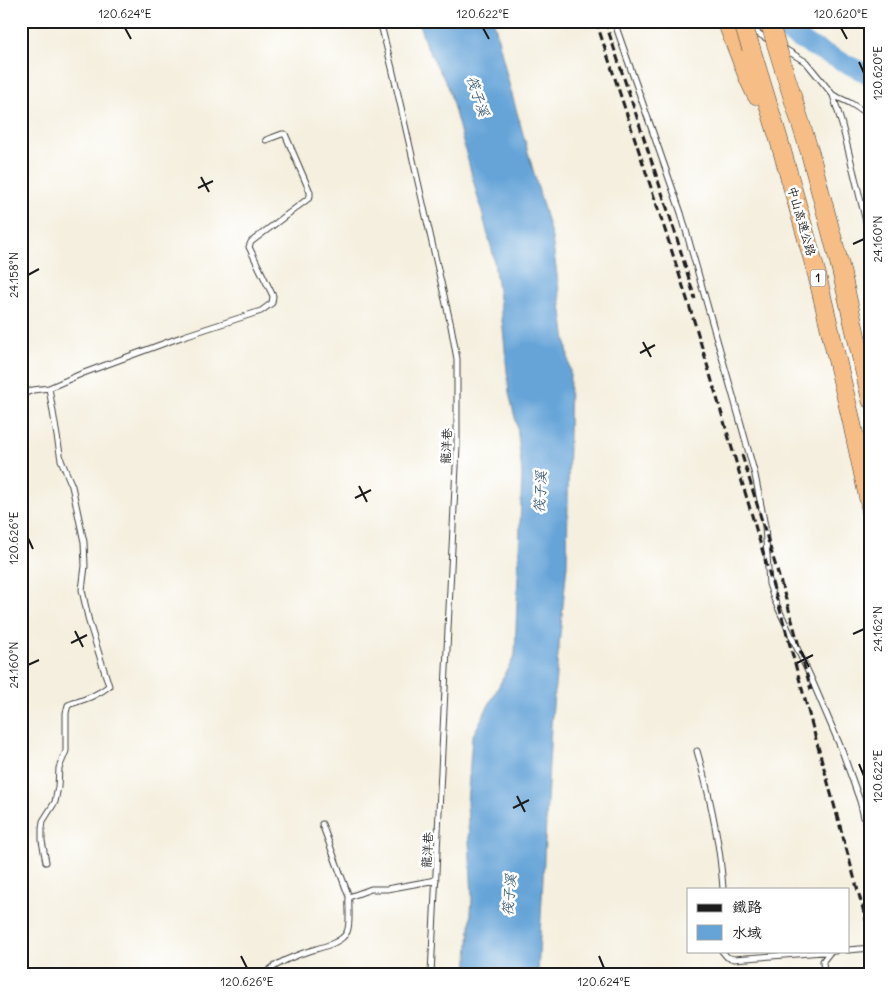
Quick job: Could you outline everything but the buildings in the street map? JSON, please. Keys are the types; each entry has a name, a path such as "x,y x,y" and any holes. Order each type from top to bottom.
{"highway":[{"path":"726,21 735,30 749,80 779,140"},
{"name":"中山高速公路","path":"742,21 779,140 817,275 871,511"},
{"name":"中山高速公路","path":"769,21 810,153 840,266 871,400"}],"lane":[{"name":"龍洋巷","path":"380,21 457,359 457,446 431,974"},
{"path":"614,21 681,213 741,424 755,475 765,526 769,584 841,748 860,801 871,846"},
{"path":"856,21 863,25 871,26"},
{"path":"735,30 806,62 832,95 842,125 871,242"},
{"path":"832,95 871,116"},
{"path":"21,394 49,388 81,374 184,336 261,310 272,303 273,296 249,248 251,242 309,198 310,192 285,134 266,140"},
{"path":"46,862 42,841 43,821 55,802 59,768 66,751 66,713 68,705 102,692 109,686 89,622 82,590 84,542 72,486 61,460 49,388"},
{"path":"697,751 715,821 723,888"},
{"path":"265,974 272,967 305,952 333,944 346,933 349,922 348,908 350,897 322,824"},
{"name":"龍洋巷","path":"350,897 371,889 387,889 436,880"},
{"path":"850,950 871,948"},
{"path":"723,952 727,958 734,959 830,952"},
{"path":"824,974 823,961 830,952"}],"water":[{"name":"筏子溪","path":"418,21 494,21 508,80 552,238 570,371 567,565 551,726 538,974 467,974 472,897 467,803 472,737 515,655 522,474 517,426 509,393 493,254 448,86 426,46"}],"waterway":[{"path":"766,21 867,74"},
{"path":"871,73 867,74 871,79"}],"railway":[{"path":"596,21 695,324 781,613 871,938"},
{"path":"605,21 675,232 695,299"},
{"path":"742,455 790,613 811,690"}]}
